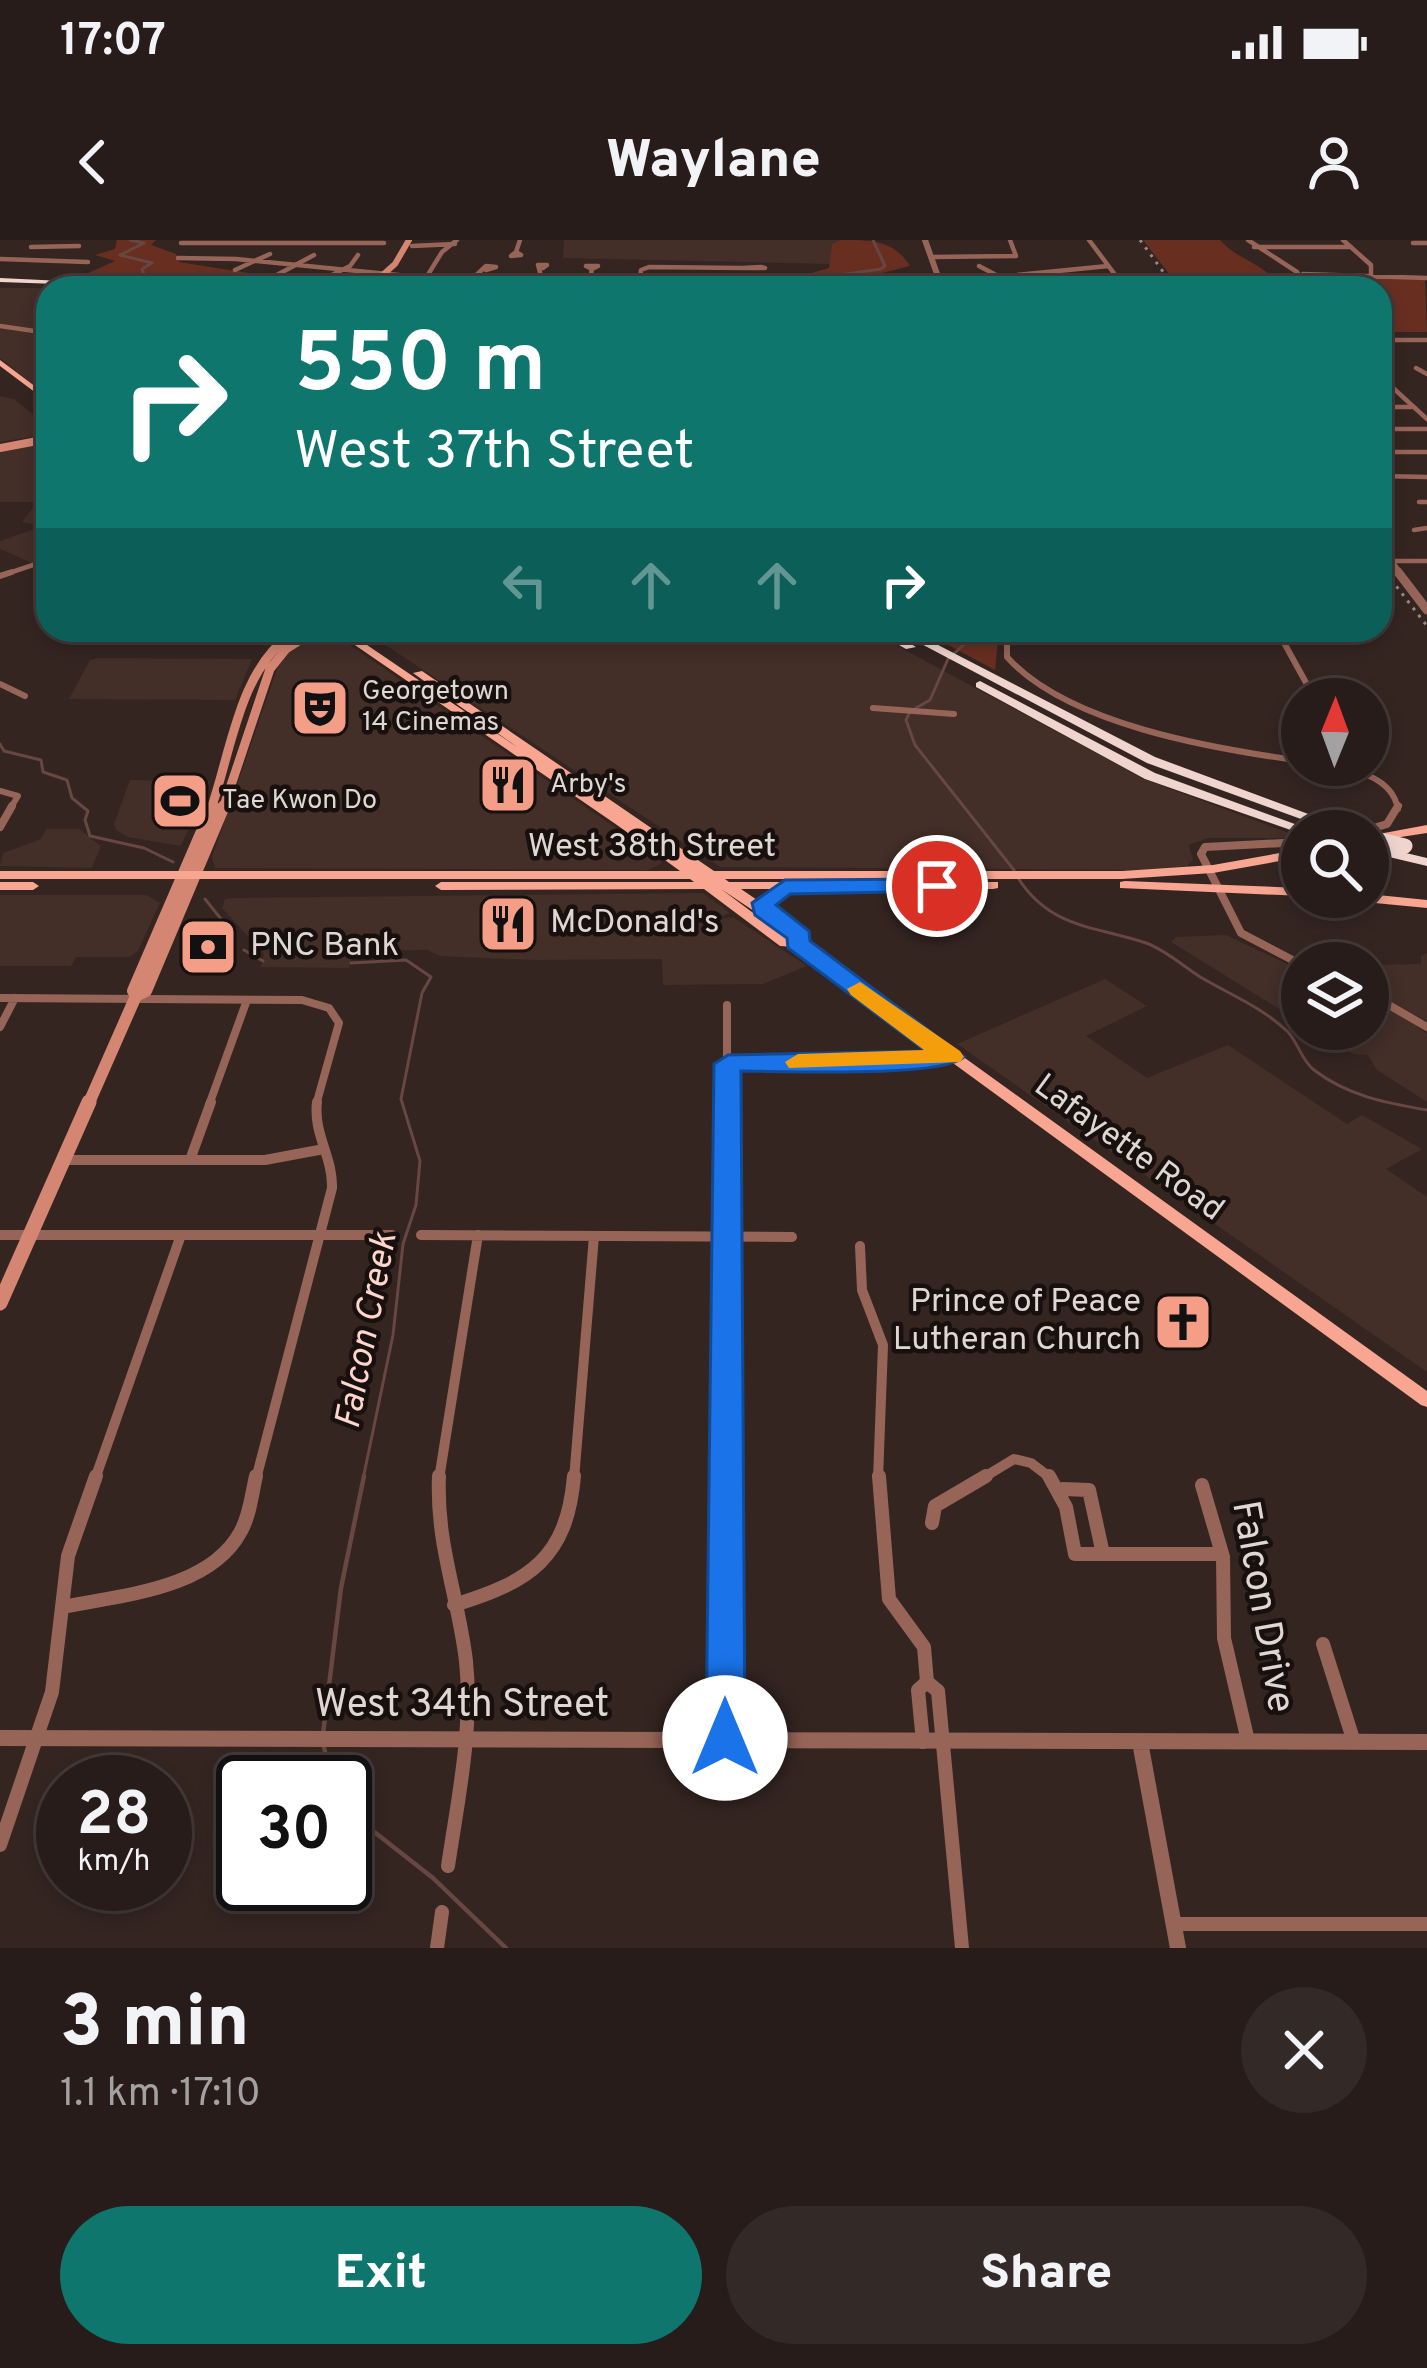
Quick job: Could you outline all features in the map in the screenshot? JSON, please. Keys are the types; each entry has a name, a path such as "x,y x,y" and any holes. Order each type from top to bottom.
{"highway":[{"path":"0,281 36,283"},
{"path":"0,281 36,284"},
{"path":"909,642 1140,772 1281,826"},
{"path":"915,642 921,647"},
{"path":"975,676 1151,760 1284,810"},
{"path":"1389,843 1427,851"},
{"path":"1389,853 1427,862"}],"main road":[{"path":"388,275 413,243"},
{"path":"3,367 36,394"},
{"path":"0,446 36,440"},
{"path":"188,880 256,671 281,642"},
{"path":"0,1304 136,998 133,991 214,838 273,664 297,642"},
{"name":"Lafayette Road","path":"356,642 694,875 712,881"},
{"name":"Lafayette Road","path":"372,642 712,881 785,943 797,943 1427,1400"},
{"path":"1389,835 1427,829"},
{"path":"650,875 668,856"},
{"name":"West 38th Street","path":"3,878 1053,880 1213,869 1281,858"},
{"path":"1117,885 1199,876 1213,869"},
{"name":"West 38th Street","path":"188,880 362,886 515,875 694,875"},
{"name":"West 38th Street","path":"712,881 732,887 785,887 986,880"},
{"name":"West 38th Street","path":"1053,880 1281,891"},
{"name":"Lafayette Road","path":"732,887 800,936 797,943"},
{"path":"764,910 770,894 785,887"},
{"path":"1389,900 1427,904"}],"street":[{"path":"517,252 520,240"},
{"path":"925,240 938,276"},
{"path":"931,257 1016,256 1010,240"},
{"path":"1088,240 1116,276"},
{"path":"1248,240 1303,274 1337,276"},
{"path":"1343,240 1372,266 1371,276"},
{"path":"182,243 456,242"},
{"path":"429,273 442,252 456,242"},
{"path":"31,247 78,243 79,253 65,262"},
{"path":"1413,243 1427,243"},
{"path":"1255,247 1351,247"},
{"path":"235,270 270,254"},
{"path":"275,276 314,255"},
{"path":"329,276 352,265 358,255"},
{"path":"178,258 405,276"},
{"path":"0,259 88,262"},
{"path":"640,276 641,270 655,266 743,268"},
{"path":"979,266 995,276"},
{"path":"1007,276 1108,266"},
{"path":"541,276 543,268"},
{"path":"591,276 592,269"},
{"path":"478,276 486,271"},
{"path":"1392,278 1427,278"},
{"path":"0,326 36,331"},
{"path":"1392,341 1426,342"},
{"path":"1416,368 1427,374"},
{"path":"1392,390 1427,418"},
{"path":"1392,407 1411,407"},
{"path":"1392,429 1427,429"},
{"path":"1392,452 1427,452"},
{"path":"1392,476 1427,477"},
{"path":"1414,530 1427,528"},
{"path":"1392,563 1427,563"},
{"path":"0,576 36,564"},
{"path":"1392,564 1427,610"},
{"path":"1007,642 1007,657 1020,671 1120,724 1183,744 1281,758"},
{"path":"1284,642 1303,678"},
{"path":"0,684 25,696"},
{"path":"0,699 15,692"},
{"path":"873,708 949,714"},
{"path":"1383,786 1397,798 1400,808 1389,823"},
{"path":"0,791 18,796 0,827"},
{"path":"1281,836 1211,844 1202,854 1241,932 1281,954"},
{"path":"0,998 310,1000 332,1010 338,1029 315,1112 316,1131 333,1179 248,1516 237,1539 217,1560 190,1577 63,1607"},
{"path":"0,1027 15,998"},
{"path":"190,1160 247,1000"},
{"path":"725,1738 728,1004"},
{"path":"1389,1005 1427,1027"},
{"path":"728,1064 950,1057"},
{"path":"64,1160 276,1160 324,1149"},
{"path":"0,1234 392,1235"},
{"path":"0,1845 55,1676 71,1545 181,1235"},
{"path":"421,1235 792,1237"},
{"path":"448,1866 465,1738 466,1668 440,1550 438,1492 478,1235"},
{"path":"454,1605 500,1592 530,1575 565,1532 572,1510 594,1236"},
{"path":"860,1246 862,1290 883,1345 878,1487 890,1599 923,1647 927,1682 938,1691 932,1742 962,1948"},
{"path":"932,1523 935,1506 1014,1459 1045,1469 1063,1490 1075,1554 1222,1554"},
{"name":"Falcon Drive","path":"1202,1485 1222,1554 1224,1638 1248,1741"},
{"path":"1063,1490 1089,1490 1103,1554"},
{"path":"1323,1644 1354,1742"},
{"name":"West 34th Street","path":"0,1738 1427,1742"},
{"path":"1139,1742 1178,1948"},
{"path":"437,1948 442,1912"},
{"path":"1174,1924 1427,1924"}],"shaded area":[{"path":"117,240 156,240 151,245 176,254 179,262 266,276 82,276 115,261 95,255 115,249"},
{"path":"564,240 841,240 832,245 830,264 563,258"},
{"path":"1143,240 1220,240 1271,276 1171,276"},
{"path":"872,241 897,251 910,266 870,276 801,276 829,268 832,244"},
{"path":"1392,279 1425,280 1427,332 1392,332"},
{"path":"0,288 36,288 36,387 0,358"},
{"path":"0,396 14,399 36,417 36,436 0,442"},
{"path":"36,445 36,502 0,502 0,451"},
{"path":"36,503 36,525 22,522"},
{"path":"36,528 36,562 0,549 0,541"},
{"path":"304,642 345,642 661,859 661,864 647,870 215,868 212,857 278,666 292,648"},
{"path":"381,642 890,642 1146,780 1281,830 1281,838 1208,838 1189,845 1193,860 1186,868 720,867"},
{"path":"942,642 998,642 995,670"},
{"path":"252,659 235,700 69,699 90,660"},
{"path":"130,780 210,781 181,846 128,837 116,830"},
{"path":"47,829 79,829 101,846 92,868 0,866 3,853 41,839"},
{"path":"703,893 730,913 709,921 733,917 807,966 763,984 663,985 662,959 535,960 440,956 427,950 354,951 349,968 261,967 264,954 222,908 225,899 232,898"},
{"path":"0,895 146,895 160,903 138,951 130,957 76,957 71,966 0,966"},
{"path":"1226,935 1281,961 1281,1010 1171,942 1176,937"},
{"path":"1427,953 1427,1021 1389,1000 1389,965 1421,964 1421,956"},
{"path":"1105,979 1147,1006 1086,1036 1147,1078 1228,1045 1347,1124 1362,1115 1422,1149 1386,1169 1427,1197 1427,1372 957,1044"},
{"path":"1389,1007 1397,1011 1427,1034 1427,1102 1377,1070 1368,1055 1346,1050 1389,1050"}],"waterway":[{"path":"130,240 144,243 120,255 152,263 142,269 145,276"},
{"path":"832,276 885,266 873,240"},
{"path":"916,708 930,700 948,659 967,642"},
{"path":"909,714 906,720 915,745 1014,870"},
{"name":"Falcon Creek","path":"0,744 4,751 41,760 43,772 67,780 72,798 88,811 85,820 90,836 144,848 173,862"},
{"path":"1018,878 1031,895 1060,916 1153,946 1257,1008 1288,1032 1310,1066 1327,1079 1368,1097 1427,1110"},
{"name":"Falcon Creek","path":"205,899 225,924"},
{"name":"Falcon Creek","path":"244,950 263,961"},
{"name":"Falcon Creek","path":"351,963 406,960 431,977 422,993 401,1099 420,1161 416,1205 403,1244 393,1335 363,1479"},
{"name":"Falcon Creek","path":"323,1734 341,1588 364,1476"},
{"name":"Falcon Creek","path":"323,1743 326,1755"},
{"name":"Falcon Creek","path":"372,1830 433,1878 506,1948"}],"railway":[{"path":"1140,240 1166,276"},
{"path":"1392,581 1427,626"}],"slow traffic":[{"path":"798,1062 950,1057 860,989"}],"place":[{"name":"Georgetown 14 Cinemas","path":"320,708"},
{"name":"Arby's","path":"508,785"},
{"name":"Tae Kwon Do","path":"180,801"},
{"name":"McDonald's","path":"508,924"},
{"name":"PNC Bank","path":"208,947"},
{"name":"Prince of Peace Lutheran Church","path":"1183,1322"}],"route":[{"path":"725,1738 728,1064 950,1057 797,943 800,936 764,910 764,903 785,887 937,886"}]}
